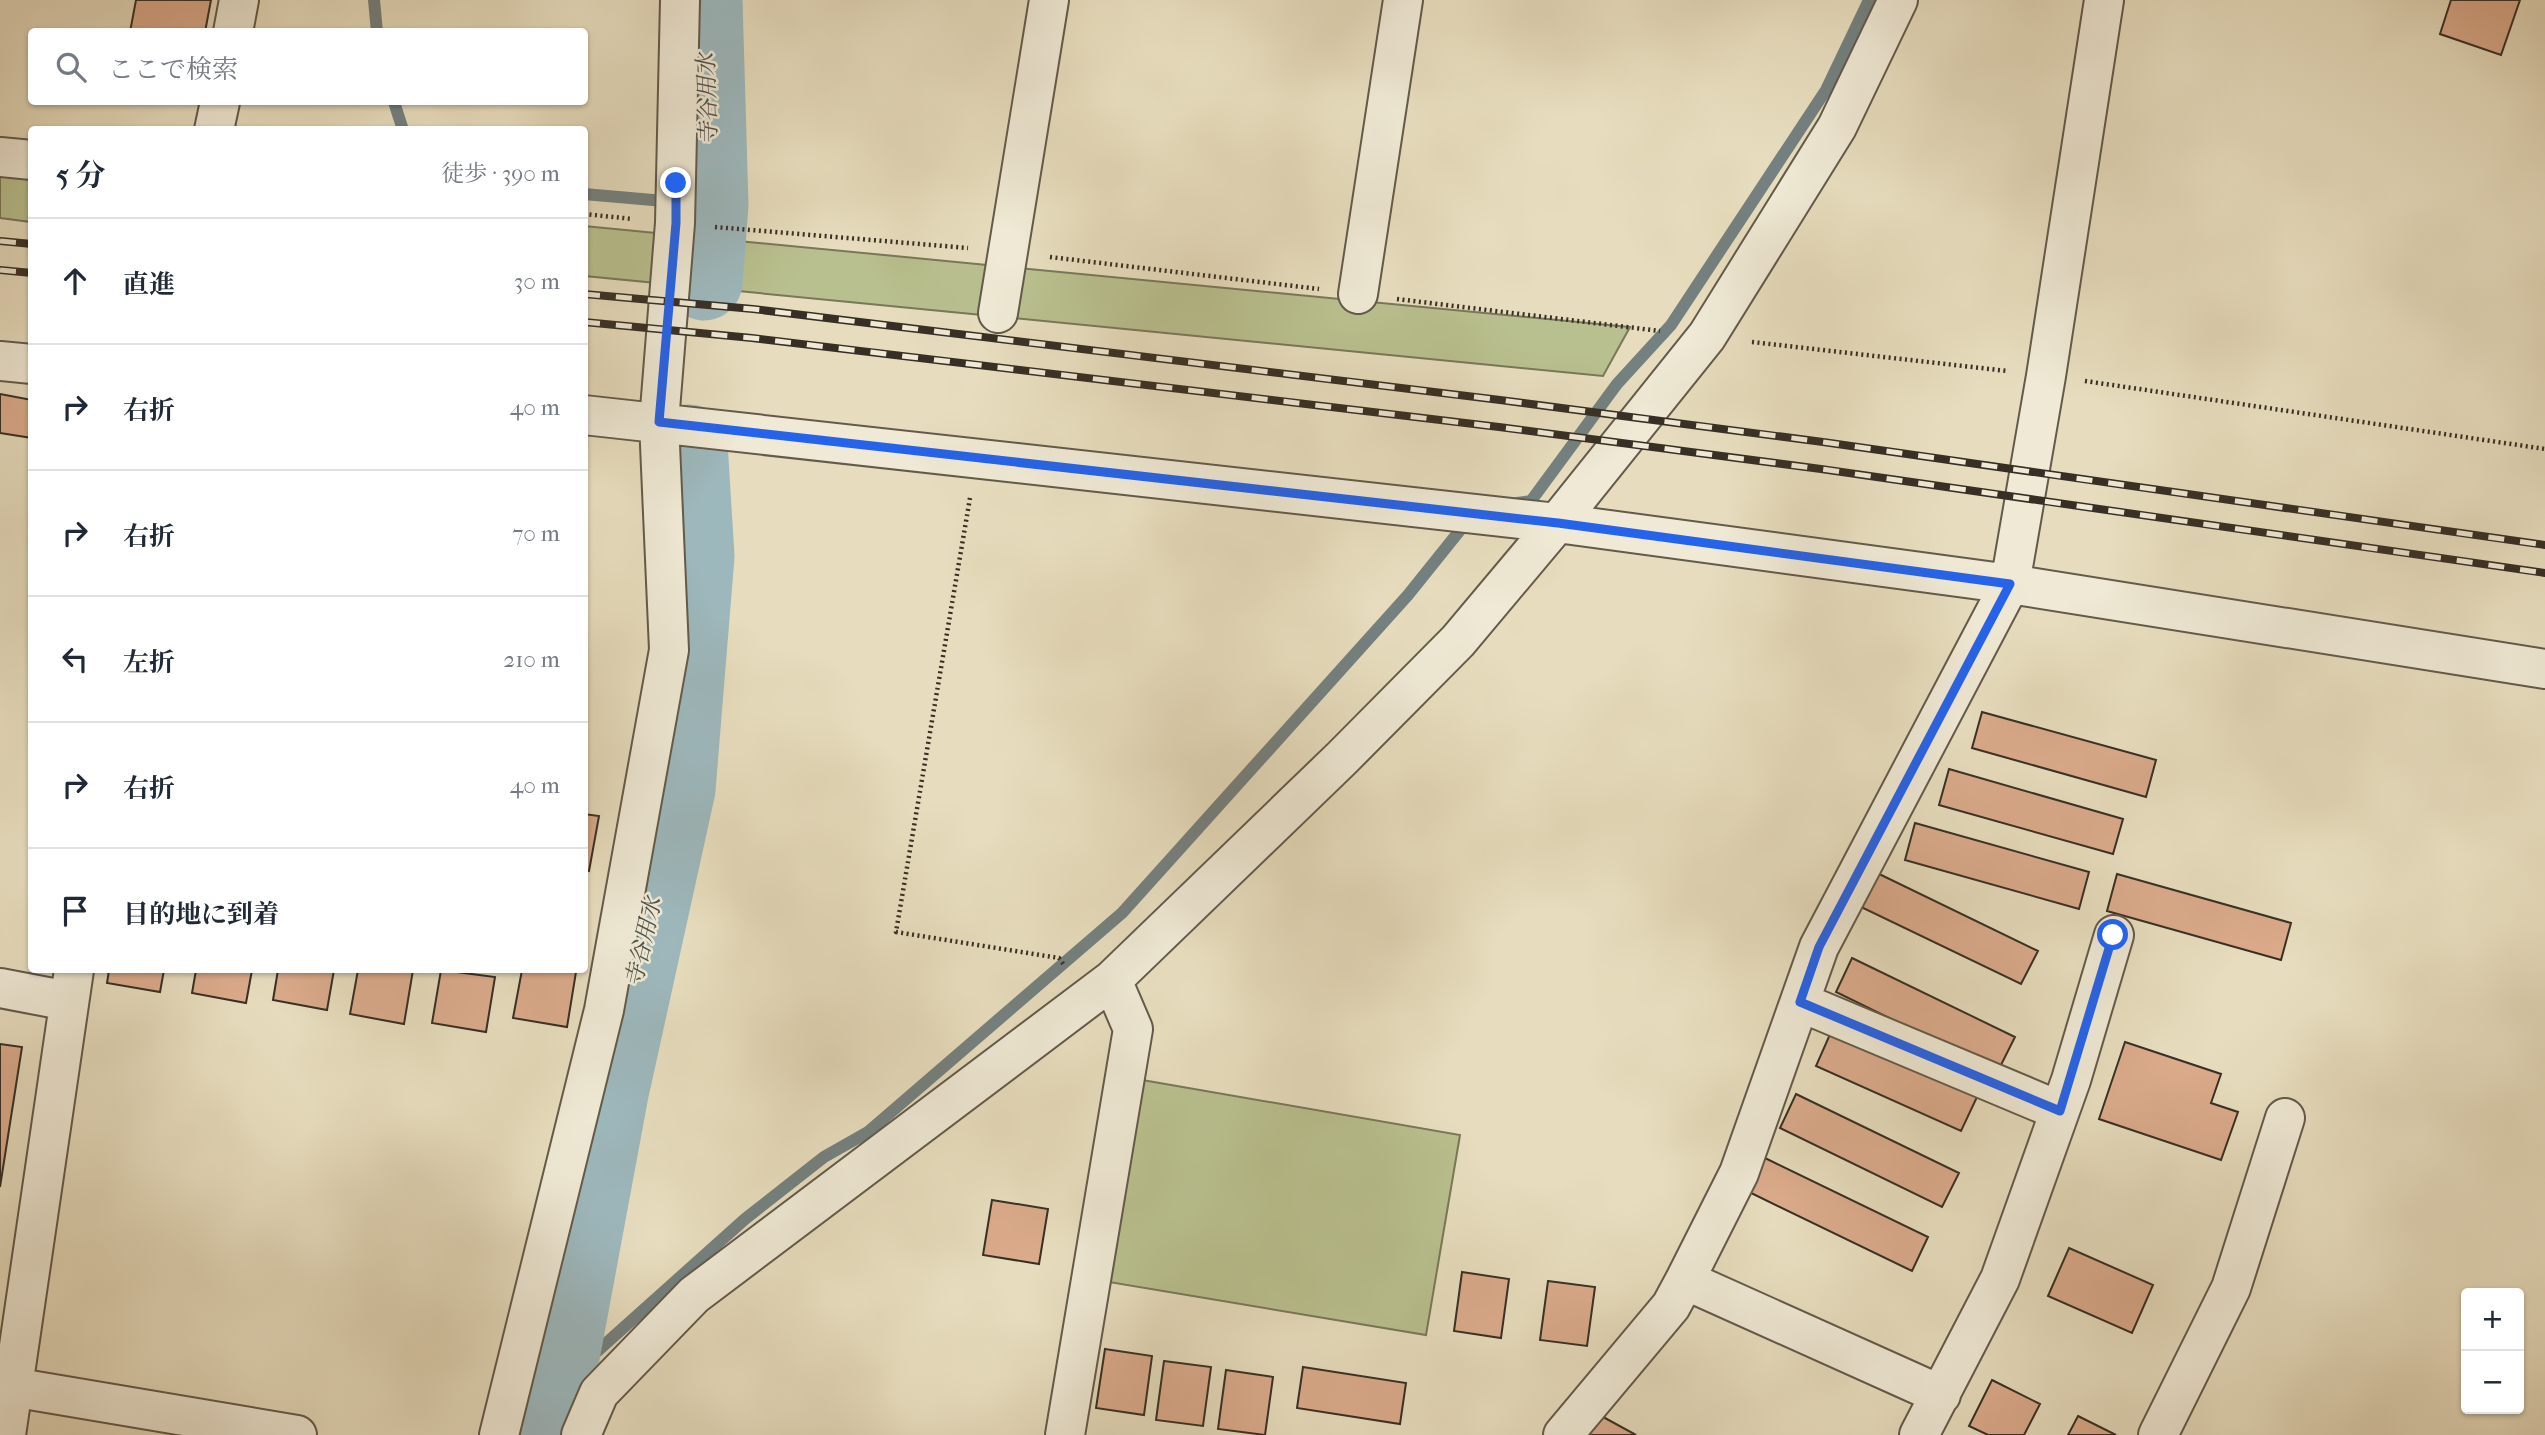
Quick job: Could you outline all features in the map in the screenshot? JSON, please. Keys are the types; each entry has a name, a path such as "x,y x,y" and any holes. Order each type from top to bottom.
{"street":[{"path":"234,28 239,0"},
{"path":"499,1435 604,1010 669,650 659,422 676,223 680,0"},
{"path":"998,313 1049,0"},
{"path":"1358,294 1403,0"},
{"path":"580,1435 599,1394 694,1295 1100,988 1342,758 1458,640 1558,523 1707,336 1837,127 1898,0"},
{"path":"1563,1435 1671,1306 1685,1280 1739,1173 1819,947 2010,584 2046,376 2104,0"},
{"path":"215,126 218,105"},
{"path":"0,157 28,160"},
{"path":"0,361 28,364"},
{"path":"588,415 1558,523 2010,584 2545,669"},
{"path":"1685,1280 1933,1422 2000,1279 2060,1111 2113,935"},
{"path":"0,988 71,985 6,1435"},
{"path":"1065,1435 1133,1029 1100,988"},
{"path":"1800,1002 2060,1111"},
{"path":"2158,1435 2231,1288 2285,1118"},
{"path":"12,1387 296,1435"}],"path":[{"path":"588,214 1009,252 2046,376 2545,449"},
{"path":"976,458 896,932 1059,958 1100,988"}],"green space":[{"path":"0,173 28,175 28,222 0,218"},
{"path":"588,226 1630,327 1603,376 588,276"},
{"path":"1125,1077 1460,1135 1426,1335 1091,1279"}],"building":[{"path":"136,0 211,0 206,28 131,28"},
{"path":"2451,0 2520,0 2501,55 2440,34"},
{"path":"0,394 28,399 28,437 0,433"},
{"path":"1982,712 2156,760 2146,797 1972,748"},
{"path":"1949,769 2123,819 2113,854 1939,805"},
{"path":"588,815 599,816 588,871"},
{"path":"1915,823 2089,872 2079,909 1905,860"},
{"path":"1875,872 2038,951 2021,984 1859,906"},
{"path":"2117,874 2291,923 2281,960 2107,911"},
{"path":"1852,958 2015,1037 1998,1071 1836,992"},
{"path":"109,973 163,973 160,992 107,983"},
{"path":"195,973 251,973 246,1003 192,993"},
{"path":"278,973 333,973 327,1010 273,1000"},
{"path":"357,973 412,973 404,1024 350,1014"},
{"path":"440,973 495,977 486,1032 432,1023"},
{"path":"521,973 576,973 567,1027 513,1018"},
{"path":"1831,1032 1977,1097 1961,1131 1816,1066"},
{"path":"2125,1042 2221,1074 2211,1103 2238,1112 2221,1160 2099,1119"},
{"path":"0,1044 22,1047 0,1187"},
{"path":"1796,1094 1959,1173 1942,1207 1780,1128"},
{"path":"1765,1158 1928,1237 1912,1271 1749,1192"},
{"path":"992,1200 1048,1209 1039,1264 983,1255"},
{"path":"2069,1248 2153,1285 2132,1333 2048,1296"},
{"path":"1462,1272 1509,1279 1501,1338 1454,1331"},
{"path":"1548,1281 1595,1287 1587,1346 1540,1340"},
{"path":"1105,1349 1152,1356 1144,1415 1096,1408"},
{"path":"1164,1361 1211,1367 1203,1426 1156,1420"},
{"path":"1303,1367 1406,1383 1400,1424 1297,1408"},
{"path":"1226,1370 1273,1377 1265,1435 1218,1429"},
{"path":"1992,1380 2040,1404 2024,1435 1988,1435 1969,1426"},
{"path":"1594,1412 1636,1435 1581,1435"},
{"path":"2078,1416 2116,1435 2068,1435"}],"waterway":[{"path":"374,0 377,28"},
{"name":"寺谷用水","path":"704,0 710,205 704,282"},
{"path":"1517,503 1531,501 1617,384 1671,325 1826,90 1869,0"},
{"path":"395,105 402,126"},
{"path":"588,194 710,205"},
{"name":"寺谷用水","path":"540,1435 555,1389 610,1093 677,789 696,556 689,443"},
{"path":"555,1389 745,1219 824,1157 868,1132 1122,913 1408,595 1469,519"}],"railway":[{"path":"0,241 28,244"},
{"path":"0,270 28,273"},
{"path":"588,294 753,309 1500,400 1823,442 2545,545"},
{"path":"588,322 752,338 1499,427 1821,469 2545,573"}],"route":[{"path":"676,183 676,223 659,422 1558,523 2010,584 1819,947 1800,1002 2060,1111 2113,935"}]}
